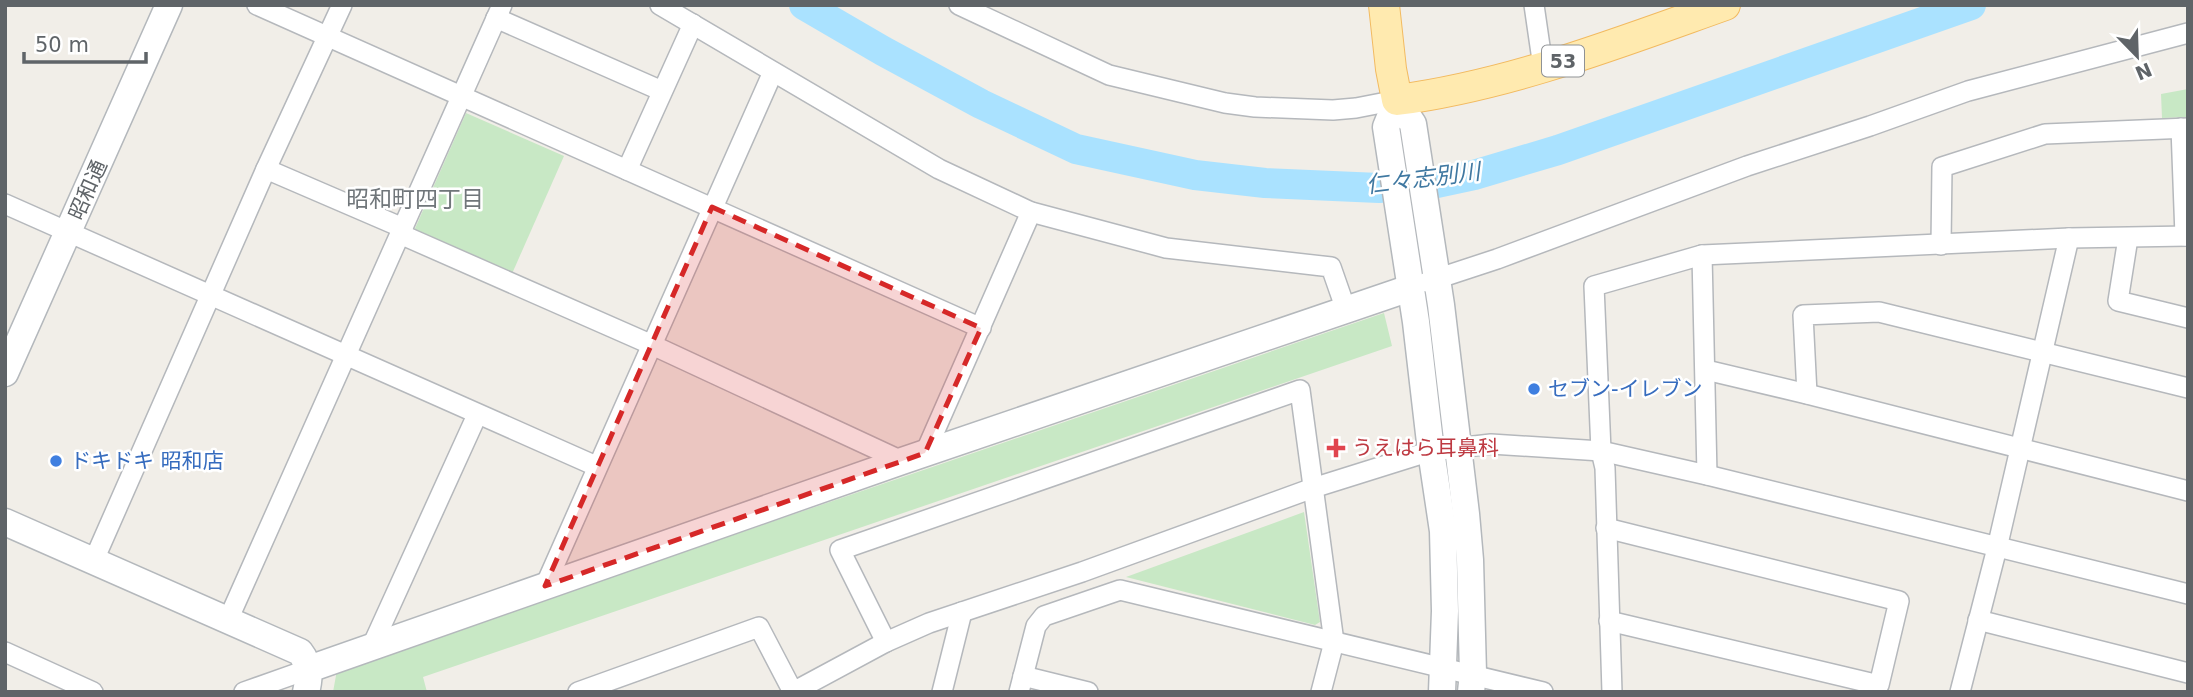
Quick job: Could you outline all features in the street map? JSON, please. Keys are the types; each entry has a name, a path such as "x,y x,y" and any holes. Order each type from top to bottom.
{"main road":[{"path":"1384,5 1399,117"},
{"name":"53","path":"1399,117 1440,94 1543,67 1672,15 1725,5"}],"street":[{"name":"昭和通","path":"5,373 169,5"},
{"path":"257,5 981,328"},
{"path":"94,560 266,169 342,5"},
{"path":"660,5 939,169 1031,212 1166,248 1331,267 1346,310"},
{"path":"959,5 1109,75 1225,103 1333,110 1356,108 1399,117"},
{"path":"1534,5 1543,67"},
{"path":"228,620 499,11 662,91"},
{"path":"627,170 693,24"},
{"path":"244,692 307,680 372,646 913,457 1497,259 1747,166 1968,91 2188,33"},
{"path":"545,586 650,344 773,72"},
{"path":"1399,117 1431,247 1441,305 1470,560 1472,683"},
{"path":"1399,117 1404,251 1443,531 1443,679"},
{"path":"1612,692 1605,468 1601,451 1594,286 1702,256 1941,245 2069,238 2186,236 2184,128 2045,134 1942,167 1941,245"},
{"path":"266,169 650,344 913,457"},
{"path":"5,204 597,466"},
{"path":"913,457 981,328 1031,212"},
{"path":"1960,692 1997,548 2069,238"},
{"path":"2128,238 2118,300 2188,318"},
{"path":"1702,256 1707,475"},
{"path":"1807,394 1803,316 1879,312 2188,388"},
{"path":"1706,370 2188,491"},
{"path":"886,642 840,550 1300,390 1334,642 1321,692"},
{"path":"372,646 477,415"},
{"path":"578,692 758,626 793,692 886,642 929,623 1313,488 1431,451 1491,444 1601,451 2188,594"},
{"path":"5,522 300,652 306,660 307,680"},
{"path":"1606,528 1899,601 1879,685 1609,621"},
{"path":"1088,692 1021,684 1036,626 1044,616 1120,590 1334,642 1443,679 1543,692"},
{"path":"942,692 962,612"},
{"path":"1978,620 2188,673"},
{"path":"5,652 93,692"},
{"path":"828,692 833,672"}],"highlighted area":[{"path":"712,207 981,328 925,453 545,586"}],"green space":[{"path":"2188,89 2188,117 2162,118 2161,94"},
{"path":"466,113 564,156 511,276 413,233"},
{"path":"1384,313 1392,346 423,677 427,692 333,692 337,670"},
{"path":"1304,512 1320,622 1315,625 1126,577"}],"waterway":[{"name":"仁々志別川","path":"804,5 981,104 1076,149 1195,175 1265,183 1379,188 1432,184 1474,175 1558,150 1971,5"}],"place":[{"name":"セブン-イレブン","path":"1534,389"},
{"name":"うえはら耳鼻科","path":"1336,448"},
{"name":"ドキドキ 昭和店","path":"56,461"}],"district":[{"name":"昭和町四丁目","path":"415,199"}]}
